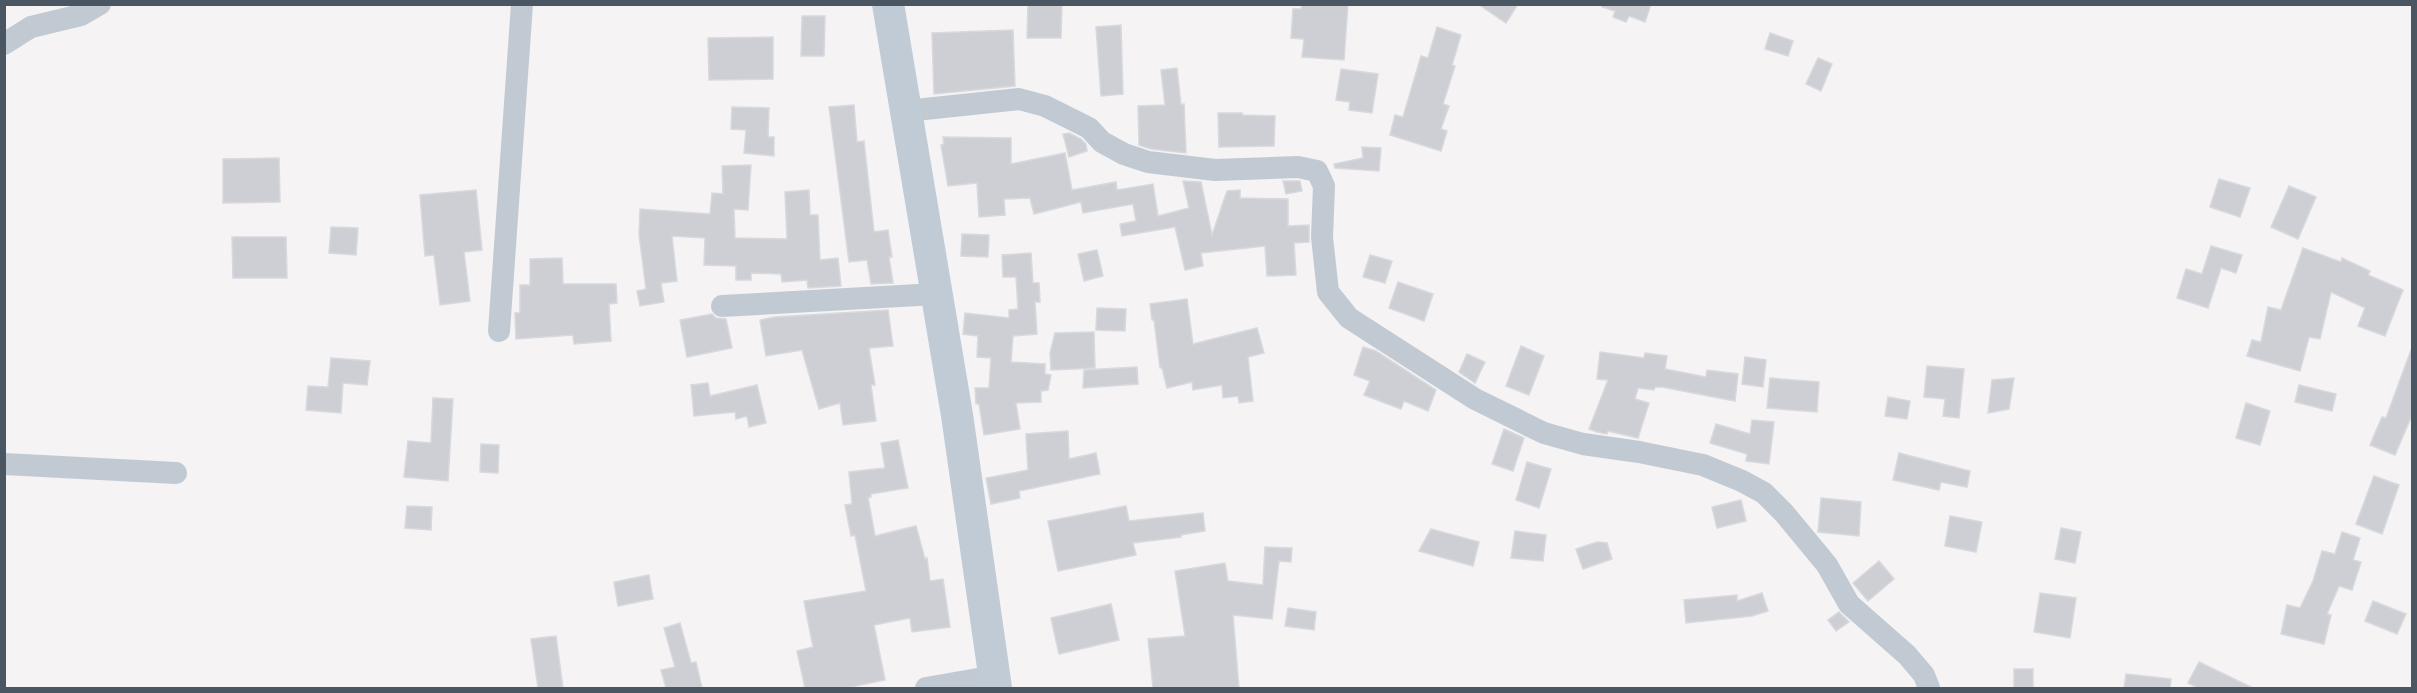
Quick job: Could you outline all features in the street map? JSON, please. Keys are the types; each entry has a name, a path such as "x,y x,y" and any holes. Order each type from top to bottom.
{"main road":[{"path":"888,4 957,415 995,682"}],"street":[{"path":"4,44 31,27 81,15 100,4"},
{"path":"499,331 522,4"},
{"path":"906,111 1019,99 1045,106 1089,128 1109,146 1148,162 1215,170 1298,167 1317,171 1324,186 1322,237 1328,292 1349,318 1475,399 1544,433 1583,444 1703,465 1764,493 1784,513 1827,565 1849,604 1907,655 1924,675 1929,688"},
{"path":"722,306 936,294"},
{"path":"4,464 176,473"},
{"path":"926,688 995,682"}],"building":[{"path":"1028,4 1062,4 1061,38 1027,38"},
{"path":"1302,4 1348,4 1344,60 1302,57 1304,39 1291,38 1293,9 1301,9"},
{"path":"1478,4 1518,4 1506,23"},
{"path":"1602,4 1651,4 1645,22 1629,16 1626,22 1613,17 1615,11 1602,7"},
{"path":"802,16 825,16 824,56 801,56"},
{"path":"1121,25 1123,94 1101,96 1096,27"},
{"path":"1437,27 1461,35 1452,65 1455,66 1443,104 1449,106 1441,129 1447,131 1441,151 1390,135 1395,115 1403,117 1421,56 1428,58"},
{"path":"1013,30 1015,86 934,94 932,33"},
{"path":"1770,33 1793,41 1788,56 1765,49"},
{"path":"773,37 773,79 709,80 708,38"},
{"path":"1818,58 1832,64 1821,91 1806,84"},
{"path":"1177,68 1181,105 1184,104 1186,153 1151,149 1139,145 1138,106 1165,105 1161,70"},
{"path":"1341,69 1378,74 1372,113 1349,110 1350,102 1336,100"},
{"path":"854,105 857,142 864,141 874,232 888,230 893,283 871,284 867,260 849,262 829,107"},
{"path":"732,107 769,108 768,137 774,137 774,156 744,153 746,130 731,129"},
{"path":"1218,113 1275,116 1274,146 1219,147"},
{"path":"1069,133 1086,144 1087,151 1069,157 1063,134"},
{"path":"943,137 1011,138 1011,164 1065,153 1072,190 1116,182 1117,190 1153,184 1158,216 1189,208 1183,181 1201,182 1212,235 1227,191 1240,190 1240,198 1288,199 1288,226 1309,225 1309,242 1294,243 1296,275 1267,276 1265,246 1201,253 1203,266 1185,270 1175,227 1122,236 1120,224 1136,221 1133,204 1083,213 1081,202 1034,214 1030,198 1004,199 1005,215 979,217 977,183 948,186 941,145 944,144"},
{"path":"1362,147 1381,148 1379,171 1335,168 1334,164 1363,158"},
{"path":"279,158 280,202 223,203 223,159"},
{"path":"751,165 748,210 734,209 735,238 787,239 785,192 809,190 810,215 818,215 820,260 838,258 841,286 808,288 807,280 782,282 781,274 751,273 751,280 736,280 736,266 704,265 705,238 672,236 677,281 661,283 664,302 640,306 637,291 646,289 639,234 640,209 710,214 712,193 723,194 722,166"},
{"path":"2219,179 2250,188 2240,217 2210,207"},
{"path":"1283,181 1300,181 1302,191 1286,194"},
{"path":"2289,186 2316,197 2298,239 2271,227"},
{"path":"476,190 482,250 464,252 470,301 440,305 434,255 425,256 420,195"},
{"path":"331,227 358,228 356,255 329,253"},
{"path":"962,234 989,235 988,257 961,256"},
{"path":"232,237 286,237 287,278 233,278"},
{"path":"2211,246 2242,255 2236,273 2221,268 2208,308 2177,298 2186,269 2202,274"},
{"path":"2303,248 2341,262 2342,258 2370,271 2368,275 2403,290 2385,336 2358,326 2365,308 2331,292 2320,339 2309,337 2300,371 2247,356 2252,340 2261,342 2268,307 2281,310"},
{"path":"1097,250 1103,276 1084,281 1078,254"},
{"path":"1031,253 1033,283 1039,283 1040,302 1035,302 1037,334 1013,336 1011,362 1045,364 1045,374 1051,375 1048,390 1041,391 1041,402 1016,403 1020,429 984,435 979,404 976,404 975,388 989,388 991,358 977,357 978,336 963,334 965,313 1009,318 1009,310 1018,309 1016,277 1003,277 1002,255"},
{"path":"1370,255 1392,261 1385,283 1363,277"},
{"path":"562,258 563,284 616,284 617,303 609,304 611,341 574,344 573,335 516,339 515,313 520,313 520,285 530,285 530,259"},
{"path":"1398,282 1433,294 1424,321 1389,308"},
{"path":"1187,299 1193,344 1257,328 1264,353 1248,357 1253,401 1239,403 1238,396 1223,398 1222,385 1193,390 1192,382 1167,388 1162,368 1160,368 1150,304"},
{"path":"1097,308 1126,309 1125,331 1096,330"},
{"path":"888,310 893,346 869,348 875,385 871,385 876,421 843,425 840,403 819,409 802,350 766,356 760,320 775,317"},
{"path":"712,314 716,318 726,319 732,348 687,357 680,320"},
{"path":"1094,332 1095,368 1051,370 1050,353 1055,333"},
{"path":"1521,346 1544,356 1529,395 1506,386"},
{"path":"1363,347 1376,351 1436,390 1428,411 1404,401 1401,409 1364,395 1370,381 1354,375"},
{"path":"2411,350 2412,415 2395,455 2370,445 2382,417 2386,418"},
{"path":"1600,352 1644,358 1645,353 1667,356 1665,369 1706,377 1707,370 1738,374 1735,401 1662,387 1655,387 1654,390 1638,388 1635,399 1649,403 1638,438 1608,431 1607,434 1597,432 1589,429 1608,380 1597,379"},
{"path":"1467,354 1485,362 1475,383 1459,372"},
{"path":"1745,357 1766,360 1763,387 1742,384"},
{"path":"331,358 370,361 367,385 343,383 341,413 306,410 308,386 328,387"},
{"path":"1927,366 1964,369 1959,418 1943,416 1945,399 1924,397"},
{"path":"1137,367 1138,384 1083,388 1084,370"},
{"path":"1770,378 1819,382 1817,412 1767,408"},
{"path":"2014,378 2009,409 1988,413 1992,380"},
{"path":"708,383 710,396 757,385 766,423 749,427 747,416 736,419 735,412 694,416 691,385"},
{"path":"2299,385 2336,394 2332,411 2295,402"},
{"path":"1888,397 1910,401 1907,419 1885,416"},
{"path":"433,398 453,399 448,481 404,477 408,441 431,443"},
{"path":"2246,403 2270,411 2260,445 2236,438"},
{"path":"1752,420 1774,422 1769,464 1746,461 1747,454 1710,443 1716,424 1750,434"},
{"path":"1504,429 1524,438 1513,471 1492,464"},
{"path":"1068,431 1069,459 1096,453 1100,474 1019,491 1020,498 991,504 986,478 1028,470 1026,434"},
{"path":"898,440 908,488 871,494 871,497 868,497 875,536 916,526 925,559 927,558 930,581 943,579 950,627 912,632 910,618 874,625 885,680 846,688 805,688 797,651 813,647 804,601 866,591 855,535 851,536 845,505 852,504 849,472 885,468 881,443"},
{"path":"481,444 499,445 498,473 480,472"},
{"path":"1899,453 1970,471 1967,487 1941,482 1939,490 1893,480"},
{"path":"1527,462 1551,469 1539,508 1516,500"},
{"path":"2374,476 2399,485 2382,534 2356,524"},
{"path":"1821,498 1861,502 1859,536 1818,532"},
{"path":"1741,500 1746,521 1717,528 1712,507"},
{"path":"407,506 432,507 431,530 405,528"},
{"path":"1126,506 1129,521 1203,513 1205,531 1181,535 1181,537 1133,543 1136,555 1058,571 1048,521"},
{"path":"1950,516 1982,522 1976,552 1945,546"},
{"path":"2061,528 2081,532 2075,563 2055,559"},
{"path":"1431,529 1479,542 1473,566 1419,551"},
{"path":"1515,531 1546,535 1543,561 1511,558"},
{"path":"2342,532 2360,538 2353,560 2361,562 2352,590 2339,586 2327,614 2331,615 2324,644 2281,634 2287,605 2300,608 2313,581 2322,551 2335,554"},
{"path":"1597,542 1607,543 1612,559 1583,569 1576,549"},
{"path":"1265,547 1292,548 1291,562 1279,561 1272,619 1233,615 1239,688 1153,688 1148,639 1185,636 1175,571 1225,563 1228,581 1263,585"},
{"path":"1879,561 1894,579 1868,601 1853,583"},
{"path":"649,575 653,599 618,606 614,582"},
{"path":"1762,593 1768,611 1752,616 1686,623 1684,600 1737,595 1737,601"},
{"path":"2040,593 2076,598 2070,638 2034,632"},
{"path":"2373,601 2406,614 2397,634 2365,621"},
{"path":"1111,604 1119,640 1059,654 1051,618"},
{"path":"1288,608 1316,612 1314,630 1285,626"},
{"path":"1839,612 1849,622 1836,631 1828,620"},
{"path":"680,623 691,663 696,662 702,688 666,688 661,670 675,667 664,628"},
{"path":"556,636 563,688 538,688 531,639"},
{"path":"2199,662 2253,688 2198,688 2188,683"},
{"path":"2014,669 2033,669 2033,688 2014,688"},
{"path":"2126,674 2171,679 2170,688 2124,688"}]}
